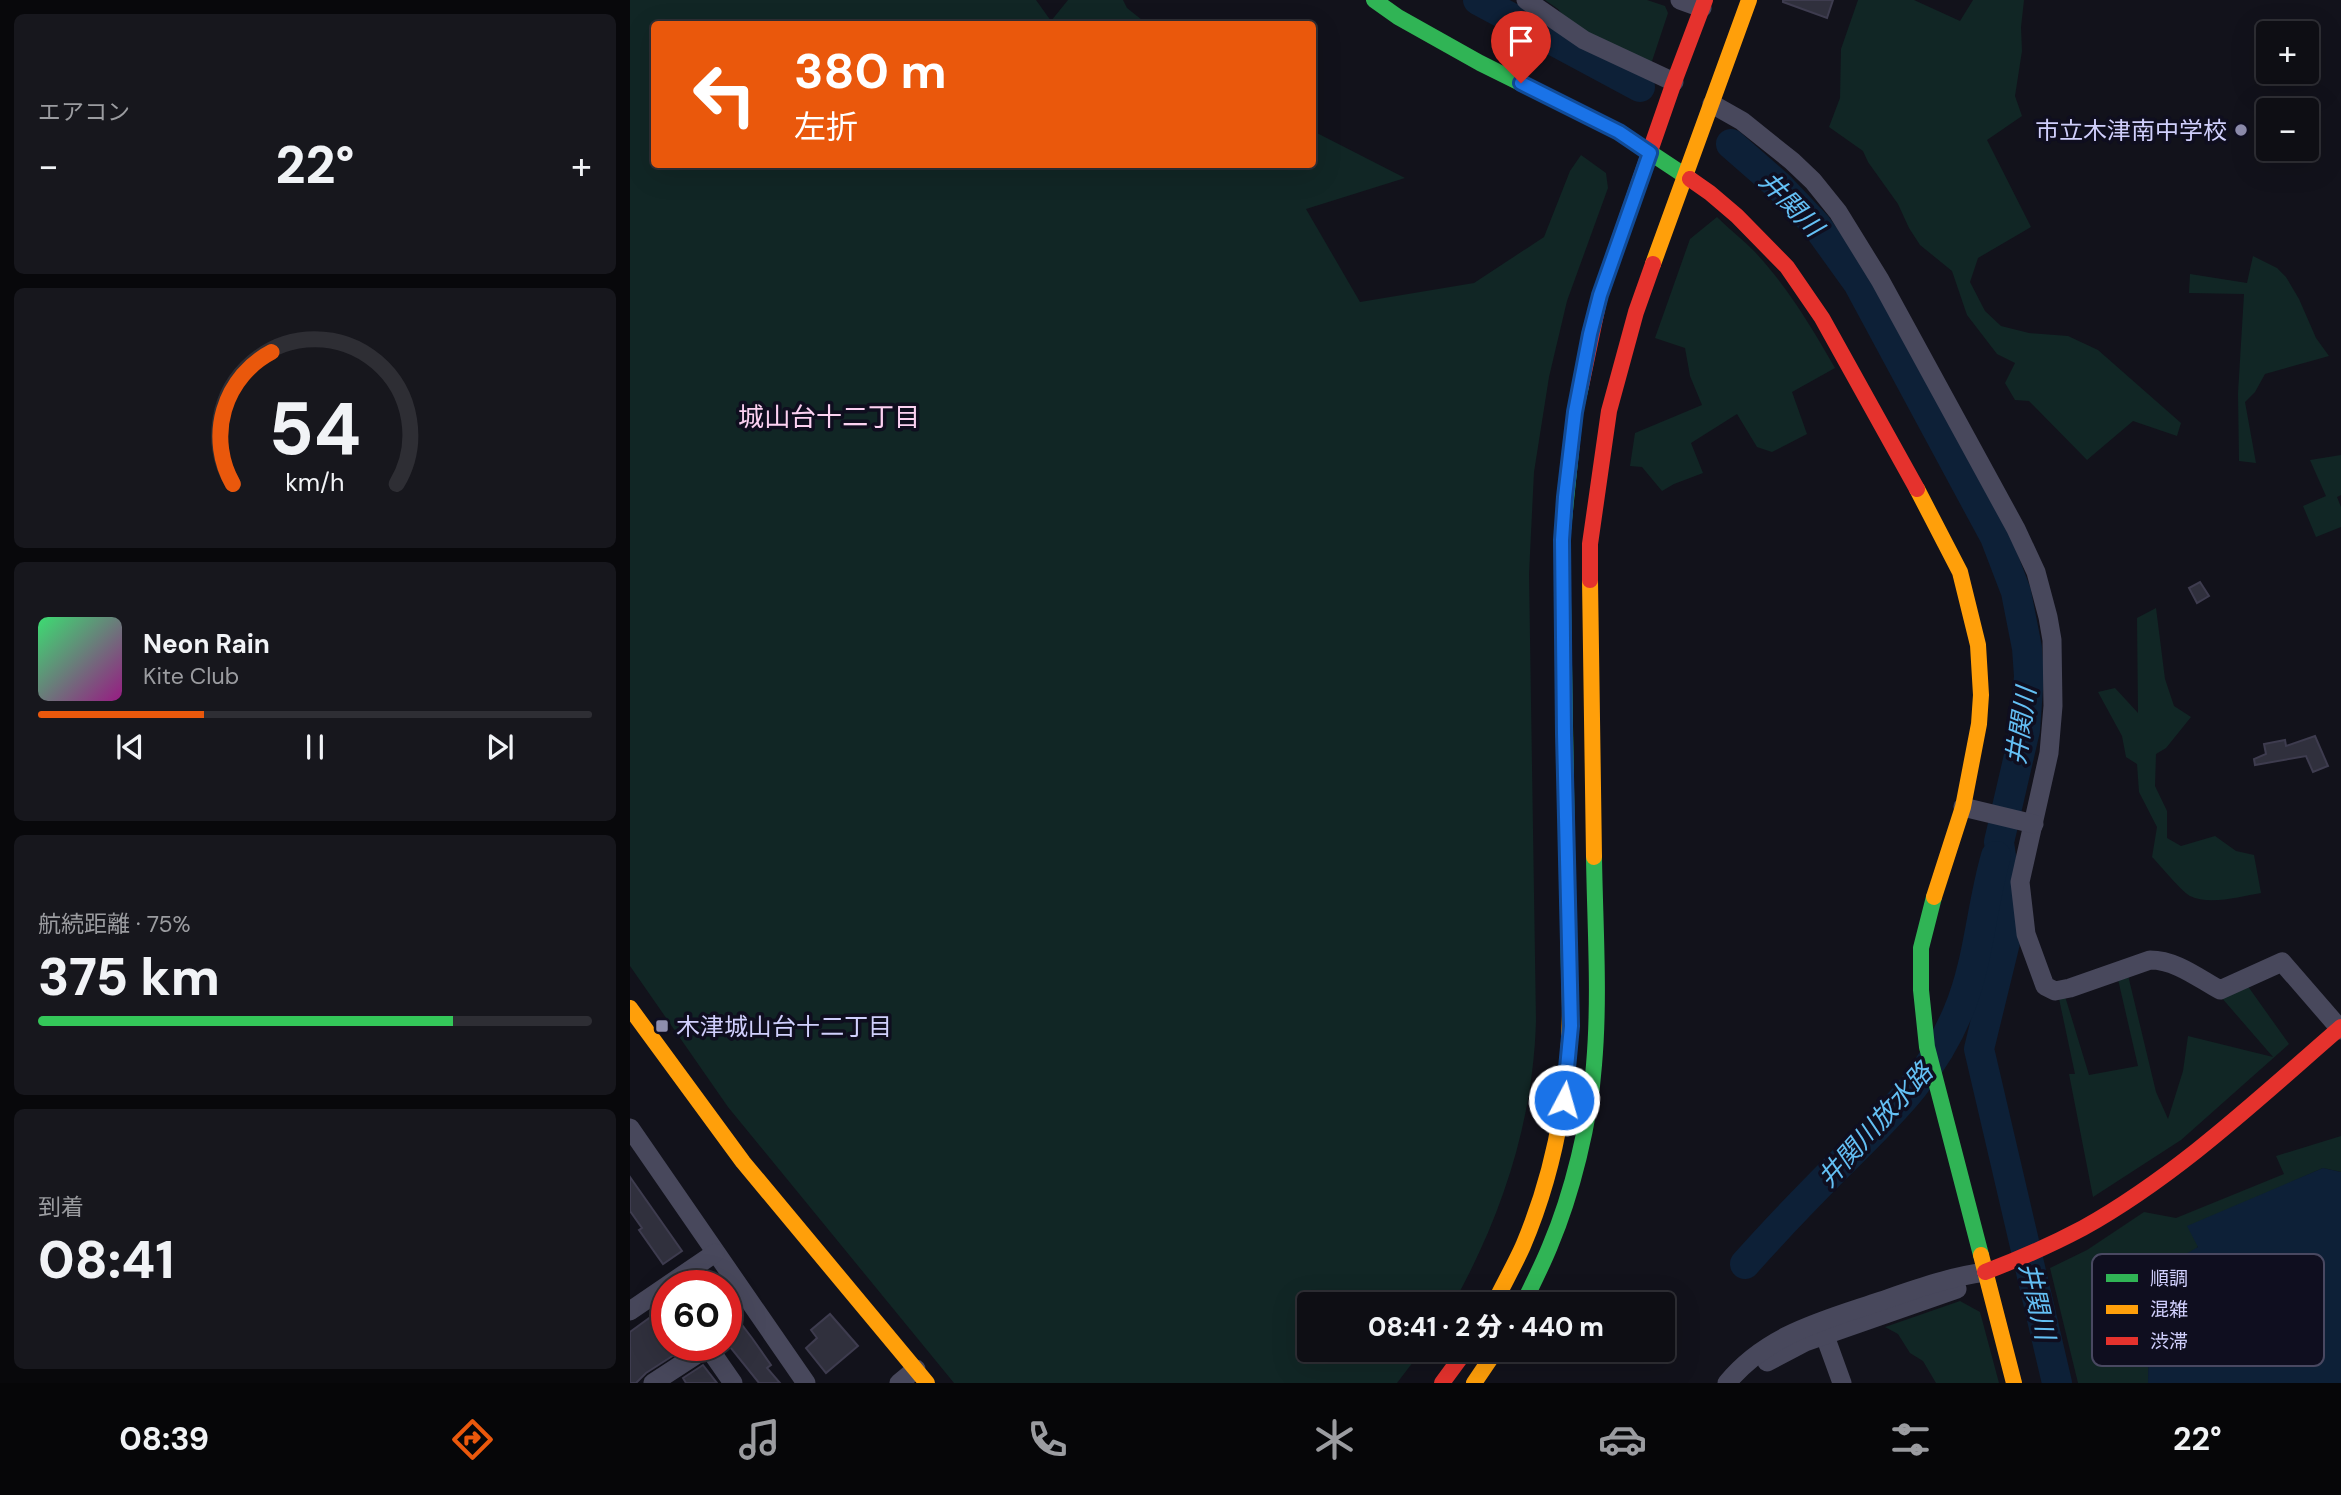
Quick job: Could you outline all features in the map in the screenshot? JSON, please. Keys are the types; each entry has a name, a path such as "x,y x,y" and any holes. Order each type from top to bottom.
{"main road":[{"path":"1374,0 1421,30 1489,67 1619,132 1710,193 1746,224 1787,267 1833,335 1960,572 1978,645 1981,695 1979,724 1963,807 1931,908 1922,948 1922,1008 1927,1047 2014,1383"},
{"path":"1529,1292 1551,1244 1574,1174 1594,1066 1597,992 1591,750 1590,544 1600,465 1617,375 1636,313 1749,0"},
{"path":"1500,1292 1523,1245 1549,1173 1564,1100 1571,1026 1562,540 1575,412 1600,295 1704,4"},
{"path":"630,1008 743,1162 921,1376"},
{"path":"1984,1272 2011,1263 2091,1222 2152,1183 2225,1129 2340,1029"},
{"path":"1442,1383 1457,1362"},
{"path":"1474,1383 1488,1362"}],"street":[{"path":"1526,0 1584,40 1674,82"},
{"path":"1680,0 1704,4"},
{"path":"1712,104 1742,121 1792,161 1813,181 1838,212 1880,280 2027,550 2046,606 2054,663 2049,753 2020,882 2026,933 2042,982 2048,989 2055,991 2150,960 2162,960 2220,990 2282,962 2340,1029"},
{"path":"1963,807 2031,824"},
{"path":"630,1128 806,1383"},
{"path":"630,1311 715,1253"},
{"path":"1727,1383 1749,1360 1786,1335 1822,1329 1959,1288 1984,1272"},
{"path":"1742,1383 1770,1360 1822,1329"},
{"path":"1822,1329 1842,1383"},
{"path":"653,1383 708,1348 733,1383"},
{"path":"900,1383 921,1376"}],"green space":[{"path":"630,0 1036,0 1051,21 651,21 651,168 1316,168 1316,133 1405,178 1306,209 1360,302 1474,283 1544,237 1570,171 1581,155 1606,173 1608,188 1567,301 1549,377 1534,472 1529,574 1536,1021 1529,1095 1512,1167 1486,1237 1460,1292 1297,1292 1297,1362 1413,1362 1397,1383 954,1383 728,1107 630,966"},
{"path":"1068,0 1123,0 1127,8 1143,21 1051,21"},
{"path":"1545,0 1647,0 1665,6 1668,13 1651,64 1574,28 1558,9"},
{"path":"1858,0 1914,0 1960,21 1973,0 2024,0 2022,51 2015,96 2022,116 1987,140 2031,227 1978,258 1970,282 1985,311 2001,326 2029,333 2068,336 2098,350 2181,423 2177,436 2133,421 2087,460 2029,401 2015,400 2005,383 2015,363 1997,354 1967,315 1952,271 1920,245 1898,204 1863,151 1829,127 1840,98 1841,49"},
{"path":"1717,217 1754,251 1788,292 1835,368 1792,392 1807,434 1772,452 1757,447 1737,414 1691,443 1703,473 1662,491 1642,467 1630,466 1635,433 1702,405 1690,376 1685,348 1655,338 1690,239"},
{"path":"2253,256 2277,268 2286,277 2316,338 2329,356 2265,374 2255,392 2245,402 2256,463 2239,461 2238,393 2244,294 2189,293 2190,274 2247,283"},
{"path":"2341,455 2341,495 2337,497 2341,507 2341,527 2316,537 2303,506 2326,496 2310,460"},
{"path":"2156,608 2165,679 2174,706 2191,717 2166,748 2156,754 2155,786 2167,811 2167,838 2181,846 2215,836 2236,851 2254,855 2261,893 2226,899 2198,899 2182,889 2152,857 2157,827 2139,792 2137,764 2126,757 2122,736 2098,692 2115,688 2138,713 2137,618"},
{"path":"2127,971 2156,1092 2168,1119 2183,1071 2188,1036 2273,1057 2221,997 2247,985 2289,1044 2181,1140 2093,1197 2069,1074 2075,1074 2058,994 2064,993 2089,1075 2138,1066 2117,975"},
{"path":"2341,1136 2341,1172 2323,1168 2289,1183 2198,1246 2194,1254 2092,1254 2092,1366 2148,1366 2148,1383 2078,1383 2050,1268 2087,1250 2144,1212 2176,1218 2284,1174 2276,1156"},
{"path":"1960,1301 1980,1312 1999,1383 1936,1383 1923,1361 1910,1353 1898,1334 1885,1327"}],"water":[{"path":"2323,1168 2341,1172 2341,1383 2148,1383 2148,1366 2324,1366 2324,1254 2186,1254 2198,1247 2187,1226"}],"building":[{"path":"1783,0 1833,0 1827,18"},
{"path":"2200,582 2209,596 2197,603 2189,588"},
{"path":"2315,736 2328,766 2313,772 2306,756 2255,765 2254,759 2266,754 2264,744 2285,740 2286,746"},
{"path":"630,1177 682,1251 663,1264 639,1230 642,1228 630,1211"},
{"path":"830,1314 858,1346 826,1373 806,1348 817,1338 811,1330"},
{"path":"651,1317 651,1361 665,1361 636,1383 630,1383 630,1332"},
{"path":"742,1325 771,1365 767,1368 780,1383 759,1383 741,1361"},
{"path":"703,1365 717,1383 686,1383 683,1378"}],"waterway":[{"name":"井関川","path":"1478,0 1640,87"},
{"name":"井関川","path":"1731,144 1779,186 1817,226 1858,283 1995,537 2016,592 2027,648 2029,676 2025,730 1999,842 2010,922 1979,1049 2057,1383"},
{"name":"井関川放水路","path":"1745,1264 1892,1111 1935,1056 1958,1012 1971,974 1996,856"}],"traffic: fast":[{"path":"1374,0 1398,17 1480,63 1619,132 1690,179"},
{"path":"1569,972 1562,540 1575,412 1581,386"},
{"path":"1529,1292 1566,1204 1589,1110 1597,1013 1594,857"},
{"path":"1934,897 1921,948 1921,990 1927,1047 1981,1255"}],"traffic: slow":[{"path":"1653,264 1749,0"},
{"path":"1917,489 1960,572 1978,645 1981,695 1979,724 1963,807 1934,897"},
{"path":"1590,580 1594,857"},
{"path":"1500,1292 1536,1214 1555,1146 1569,1042 1569,972"},
{"path":"630,1008 743,1162 927,1383"},
{"path":"1981,1255 2014,1383"},
{"path":"1474,1383 1488,1362"}],"traffic: jam":[{"path":"1581,386 1600,295 1705,0"},
{"path":"1690,179 1737,216 1787,267 1822,318 1917,489"},
{"path":"1590,580 1590,544 1609,411 1636,312 1653,264"},
{"path":"1985,1272 2083,1228 2152,1184 2217,1134 2341,1027"},
{"path":"1442,1383 1457,1362"}],"place":[{"name":"市立木津南中学校","path":"2241,130"},
{"name":"木津城山台十二丁目","path":"662,1026"}],"district":[{"name":"城山台十二丁目","path":"829,417"}],"route":[{"path":"1521,83 1619,132 1650,153 1600,295 1590,334 1575,412 1565,497 1562,540 1564,734 1571,1026 1564,1100"}]}
